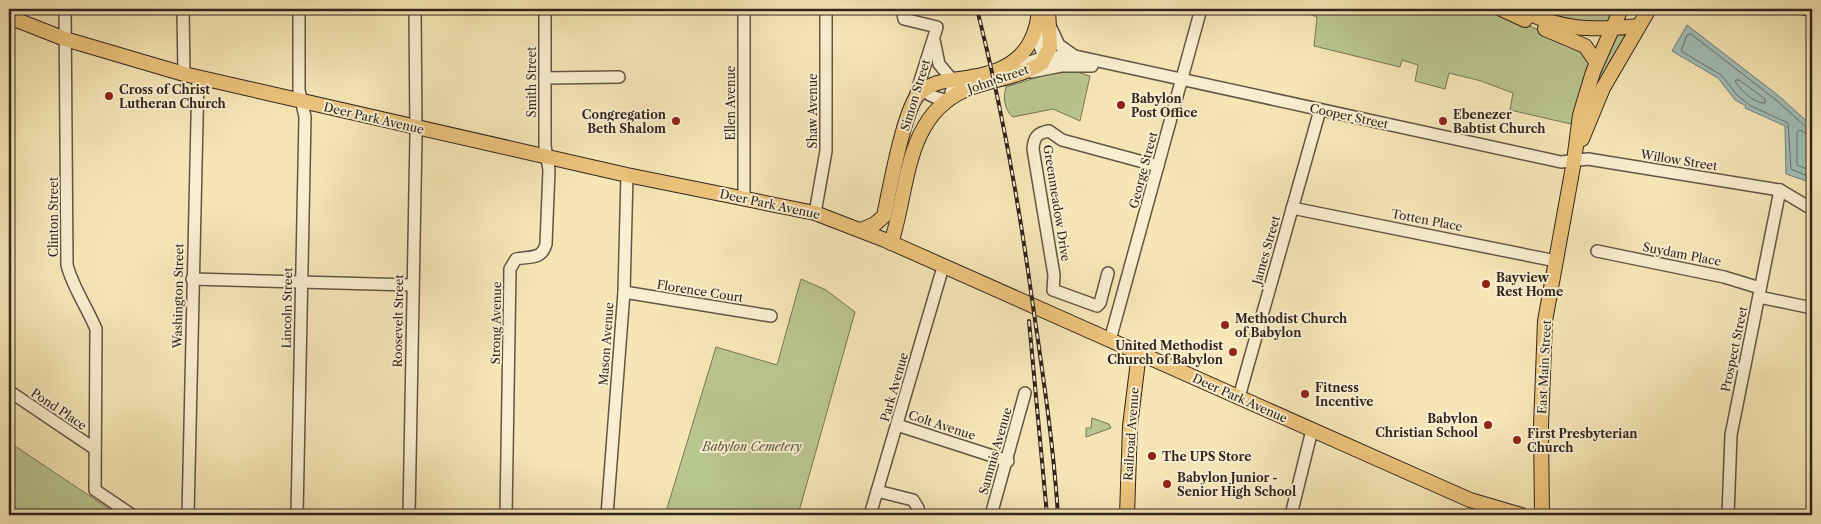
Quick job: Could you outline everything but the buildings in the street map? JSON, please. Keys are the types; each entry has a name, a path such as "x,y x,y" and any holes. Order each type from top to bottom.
{"main road":[{"name":"John Street","path":"949,100 967,90 1038,66 1046,58 1050,47 1039,9"},
{"name":"John Street","path":"1000,69 1025,52 1044,25 1048,9"},
{"path":"1501,9 1584,46 1597,63"},
{"path":"1517,9 1565,27 1612,29 1639,26"},
{"name":"East Main Street","path":"1542,515 1543,338 1574,161 1580,115 1597,63 1621,9"},
{"name":"East Main Street","path":"1574,161 1604,85 1650,9"},
{"name":"Deer Park Avenue","path":"9,17 64,39 184,74 627,175 815,212 888,241 1470,500 1521,515"},
{"name":"Cooper Street","path":"913,102 922,86 952,79 978,76 1000,69"},
{"name":"Simon Street","path":"888,241 911,155 920,132 935,112 949,100"},
{"name":"Simon Street","path":"861,230 875,224 884,216 906,120 913,102"},
{"name":"Simon Street","path":"888,241 897,183 897,164"},
{"name":"Railroad Avenue","path":"1127,515 1130,426 1139,352"}],"street":[{"name":"Clinton Street","path":"65,9 66,265 70,280 88,310 96,329 95,490 132,515"},
{"path":"184,9 184,74"},
{"name":"Lincoln Street","path":"297,515 305,117 299,90 299,9"},
{"name":"Roosevelt Street","path":"409,515 416,127 415,9"},
{"name":"Smith Street","path":"544,9 546,155"},
{"name":"Ellen Avenue","path":"744,9 744,198"},
{"name":"Shaw Avenue","path":"815,212 826,152 826,9"},
{"name":"Simon Street","path":"902,9 904,19 937,27 934,39 929,46 922,86"},
{"name":"George Street","path":"1110,340 1202,9"},
{"path":"1805,9 1812,11"},
{"name":"John Street","path":"1044,25 1059,45 1075,56"},
{"path":"922,86 938,98 949,100 954,87 952,79 936,58 934,39"},
{"name":"Cooper Street","path":"1000,69 1046,58 1075,56 1561,162 1574,161"},
{"path":"1046,58 1061,66"},
{"name":"Cooper Street","path":"1017,74 1061,66 1124,68"},
{"name":"Washington Street","path":"188,515 198,77"},
{"path":"545,78 619,77"},
{"name":"James Street","path":"1239,397 1320,110"},
{"name":"Greenmeadow Drive","path":"1108,273 1100,303 1097,306 1053,290 1054,275 1033,149 1035,138 1037,135 1049,131 1062,140 1158,166"},
{"name":"Strong Avenue","path":"506,515 510,269 516,259 531,258 544,251 549,170 546,155"},
{"name":"Willow Street","path":"1574,161 1588,159 1780,190"},
{"name":"Mason Avenue","path":"608,515 624,292 627,175"},
{"path":"1780,190 1812,209"},
{"name":"Prospect Street","path":"1728,515 1731,435 1780,190"},
{"name":"Totten Place","path":"1292,208 1556,260"},
{"name":"Suydam Place","path":"1597,251 1724,277 1759,293 1812,308"},
{"name":"Park Avenue","path":"870,515 944,266"},
{"path":"192,279 412,285"},
{"name":"Florence Court","path":"624,292 770,316"},
{"name":"Pond Place","path":"9,391 95,449"},
{"name":"Sammis Avenue","path":"991,515 1008,460 1025,393"},
{"name":"Colt Avenue","path":"897,425 1008,460"},
{"path":"1290,515 1312,430"},
{"path":"878,491 913,500 917,511"}],"green space":[{"path":"1296,9 1489,9 1584,49 1591,58 1571,124 1510,110 1513,93 1481,81 1449,73 1445,89 1415,81 1418,65 1402,60 1400,67 1314,46 1317,17"},
{"path":"1527,9 1615,9 1607,24 1582,26"},
{"path":"1616,35 1629,35 1591,97"},
{"path":"1074,71 1090,76 1080,121 1053,109 1013,117 1008,111 1005,99 1006,87 1045,75"},
{"name":"Babylon Cemetery","path":"801,279 826,290 855,312 798,515 665,515 716,347 777,365"},
{"path":"1092,418 1109,424 1111,428 1086,437 1086,428 1091,428"},
{"path":"9,442 118,515 9,515"}],"water":[{"path":"1687,25 1779,96 1812,126 1812,183 1786,174 1785,126 1745,108 1746,106 1735,100 1718,78 1672,51"}],"railway":[{"path":"977,9 1007,146 1019,215 1046,400 1058,515"},
{"path":"1029,321 1047,515"}],"place":[{"name":"Cross of Christ Lutheran Church","path":"109,96"},
{"name":"Babylon Post Office","path":"1121,105"},
{"name":"Congregation Beth Shalom","path":"676,121"},
{"name":"Ebenezer Babtist Church","path":"1443,121"},
{"name":"Bayview Rest Home","path":"1486,284"},
{"name":"Methodist Church of Babylon","path":"1225,325"},
{"name":"United Methodist Church of Babylon","path":"1233,352"},
{"name":"Fitness Incentive","path":"1305,394"},
{"name":"Babylon Christian School","path":"1488,425"},
{"name":"First Presbyterian Church","path":"1517,440"},
{"name":"The UPS Store","path":"1152,456"},
{"name":"Babylon Junior - Senior High School","path":"1167,484"}]}
